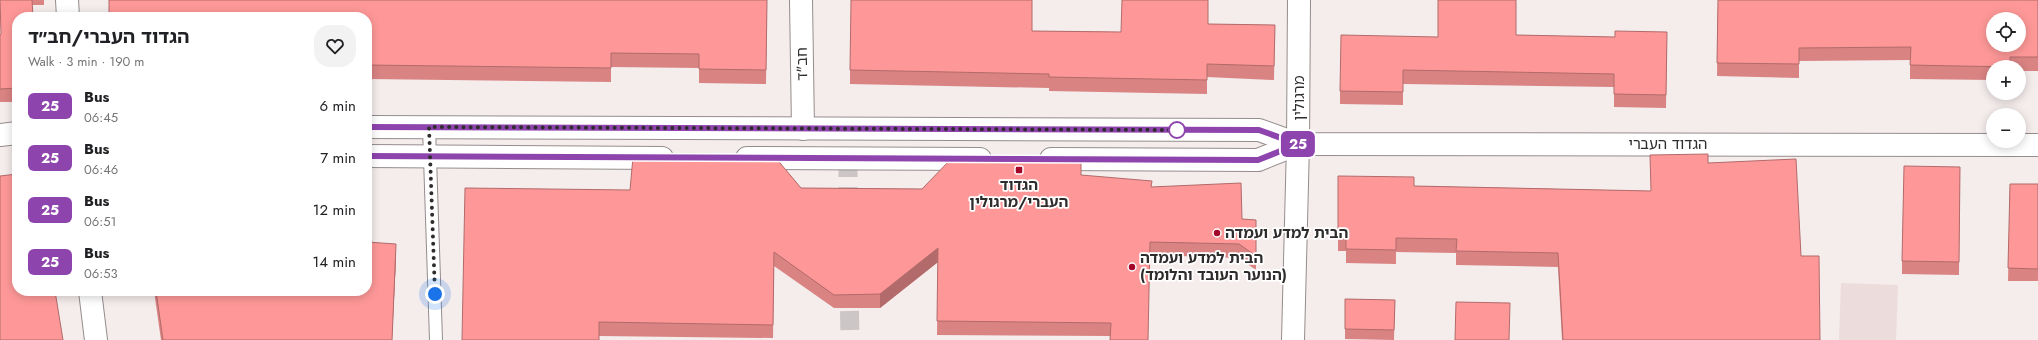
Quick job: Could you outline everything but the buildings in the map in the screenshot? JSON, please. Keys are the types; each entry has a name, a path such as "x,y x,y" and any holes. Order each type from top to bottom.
{"street":[{"path":"67,0 68,12"},
{"name":"חב\"ד","path":"801,0 804,129"},
{"name":"מרגולין","path":"1292,340 1298,144 1299,0"},
{"name":"הגדוד העברי","path":"372,127 1259,130 1298,144 2038,145"},
{"path":"0,135 12,134"},
{"name":"הגדוד העברי","path":"1029,159 1258,160 1298,144"},
{"path":"0,147 12,148"},
{"path":"372,156 682,158"},
{"path":"730,158 998,159"},
{"path":"91,296 96,340"}],"lane":[{"path":"429,127 436,340"}],"shaded area":[{"path":"1841,283 1898,285 1896,340 1839,340"}],"tunnel":[{"path":"848,158 848,215"},
{"path":"849,282 850,340"}],"bus line":[{"name":"25","path":"372,127 1259,130 1298,144 1258,160 372,156"}],"place":[{"name":"הגדוד העברי/מרגולין","path":"1019,170"},
{"name":"הבית למדע ועמדה","path":"1217,233"},
{"name":"הבית למדע ועמדה (הנוער העובד והלומד)","path":"1132,267"}],"route":[{"path":"435,294 429,127 1180,130 1177,130"}]}
